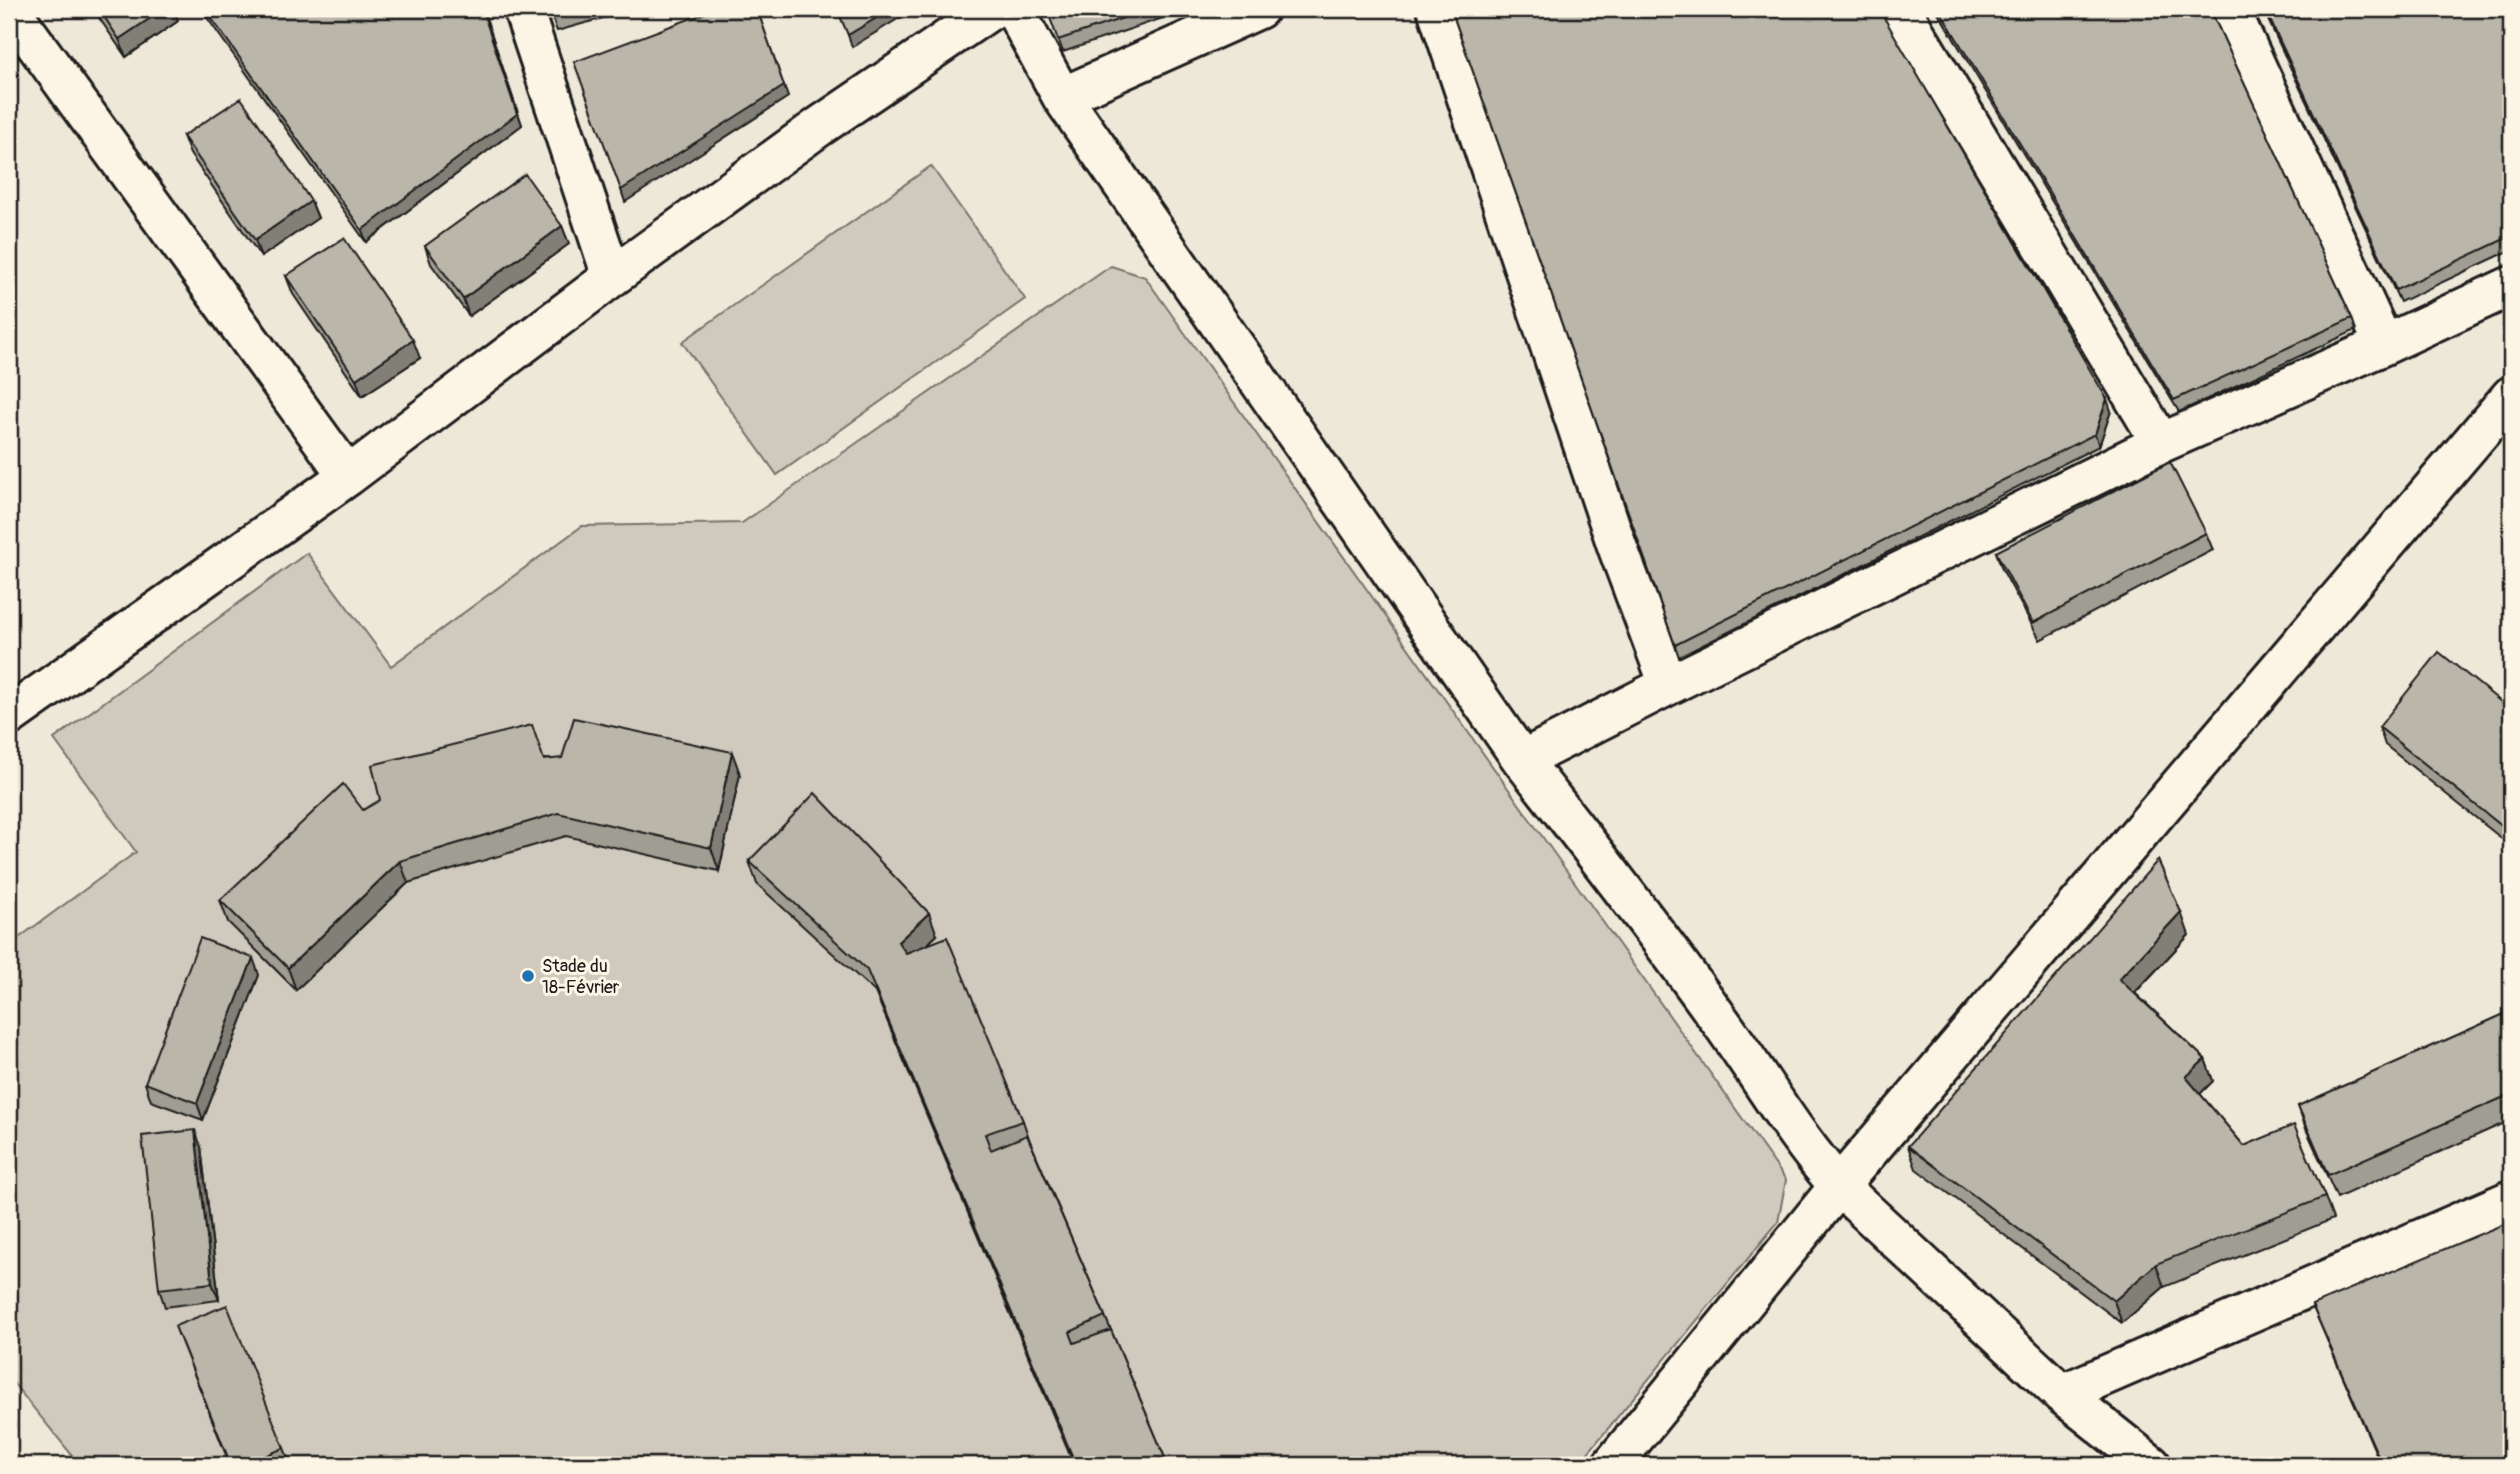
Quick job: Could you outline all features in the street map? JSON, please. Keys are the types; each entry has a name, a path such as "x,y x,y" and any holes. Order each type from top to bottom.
{"street":[{"path":"10,9 348,476"},
{"path":"523,9 612,277"},
{"path":"9,716 348,476 612,277 820,126 992,9"},
{"path":"1014,9 1062,97 1522,760 1636,904 1819,1164 1839,1186 2062,1394 2151,1465"},
{"path":"1062,97 1259,9"},
{"path":"1437,9 1617,546 1669,685"},
{"path":"1901,9 2161,443"},
{"path":"2230,9 2384,345"},
{"path":"1522,760 2161,443 2511,286"},
{"path":"1612,1465 1839,1186 2511,396"},
{"path":"2062,1394 2511,1200"}],"shaded area":[{"path":"931,166 1025,299 777,475 682,342"},
{"path":"1111,266 1145,277 1786,1180 1778,1222 1578,1465 80,1465 9,1378 9,945 136,852 54,739 307,553 391,666 582,526 742,523"}],"building":[{"path":"99,9 164,9 119,39"},
{"path":"205,9 482,9 517,114 362,230"},
{"path":"549,9 588,9 552,19"},
{"path":"716,9 757,9 784,86 621,190 574,62"},
{"path":"837,9 891,9 848,35"},
{"path":"1047,9 1150,9 1058,40"},
{"path":"1451,9 1879,9 2107,399 2095,434 1675,645"},
{"path":"1939,9 2210,9 2352,318 2174,400"},
{"path":"2265,9 2511,9 2511,236 2396,290"},
{"path":"241,98 311,201 255,240 183,136"},
{"path":"525,174 562,226 463,299 425,246"},
{"path":"344,238 413,340 356,379 286,276"},
{"path":"2170,462 2206,533 2033,623 1996,552"},
{"path":"2439,652 2511,710 2511,827 2508,831 2379,727"},
{"path":"574,718 732,752 711,848 558,813 400,861 288,968 220,900 343,784 363,810 380,800 372,765 532,725 544,760 562,758"},
{"path":"815,793 929,913 898,942 906,953 947,937 1023,1121 985,1134 991,1150 1027,1135 1105,1316 1070,1332 1074,1343 1111,1330 1168,1465 1076,1465 867,970 749,861"},
{"path":"2158,860 2181,912 2119,979 2205,1059 2186,1077 2244,1146 2294,1125 2325,1197 2156,1264 2114,1301 1908,1146"},
{"path":"200,938 253,958 197,1103 145,1083"},
{"path":"2511,1011 2511,1094 2328,1175 2298,1106"},
{"path":"195,1130 212,1283 159,1289 142,1136"},
{"path":"2511,1221 2511,1465 2382,1465 2312,1305"},
{"path":"227,1305 284,1448 243,1465 231,1465 175,1326"}],"place":[{"name":"Stade du 18-Février","path":"528,976"}]}
